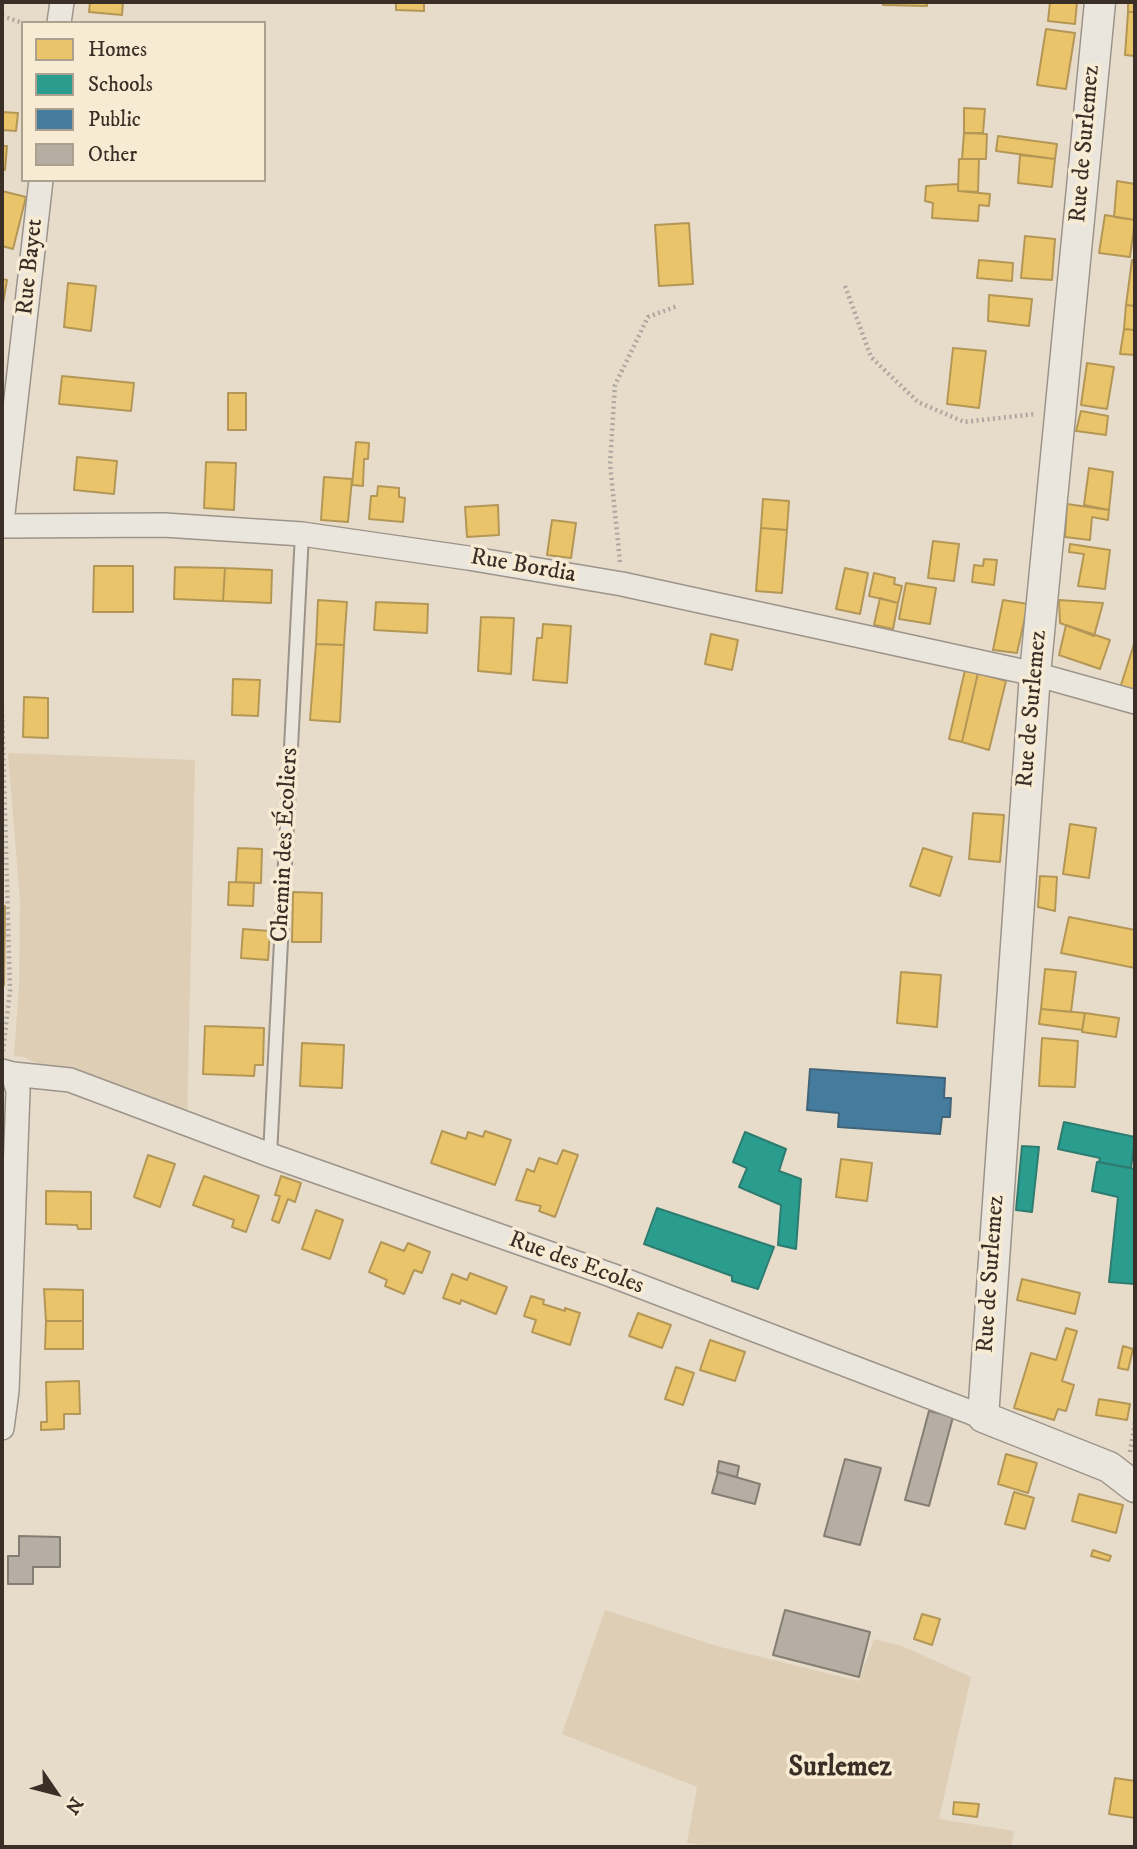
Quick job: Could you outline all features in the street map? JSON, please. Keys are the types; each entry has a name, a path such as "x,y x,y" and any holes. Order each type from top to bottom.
{"street":[{"path":"59,21 62,2"},
{"name":"Rue de Surlemez","path":"983,1417 1035,674 1100,2"},
{"name":"Rue Bayet","path":"2,524 41,182"},
{"name":"Rue Bordia","path":"2,524 164,525 302,534 468,558 622,584 1035,674 1135,702"},
{"path":"2,1428 7,1391 18,1091 7,1072"},
{"name":"Rue des Ecoles","path":"7,1072 70,1080 270,1155 611,1275 1109,1467 1135,1487"}],"lane":[{"name":"Chemin des Écoliers","path":"270,1155 302,534"}],"path":[{"path":"2,16 21,22"},
{"path":"845,286 871,358 918,402 964,422 1061,412"},
{"path":"622,584 610,464 615,385 648,317 677,306"},
{"path":"2,709 10,990 3,1048 7,1072"}],"shaded area":[{"path":"8,753 195,760 187,1124 70,1080 24,1057 14,1056 19,987 20,901"},
{"path":"605,1610 720,1647 859,1681 874,1639 902,1646 971,1677 939,1819 1014,1831 1011,1847 718,1847 687,1843 697,1787 562,1734"}],"building: Homes":[{"path":"90,2 123,2 122,15 89,12"},
{"path":"396,2 424,2 424,11 396,10"},
{"path":"883,2 927,2 927,6 883,5"},
{"path":"1050,2 1077,2 1075,24 1048,21"},
{"path":"1128,2 1135,2 1135,12 1128,12"},
{"path":"1128,12 1135,12 1135,56 1125,55"},
{"path":"1046,29 1075,33 1066,89 1037,85"},
{"path":"964,108 985,109 983,133 964,133"},
{"path":"2,112 18,113 16,131 2,130"},
{"path":"964,133 987,134 986,159 962,159"},
{"path":"998,136 1057,144 1055,159 996,151"},
{"path":"2,146 7,146 5,170 2,169"},
{"path":"1020,155 1055,159 1052,187 1018,183"},
{"path":"959,159 979,159 978,192 958,191"},
{"path":"1117,181 1135,184 1135,220 1114,217"},
{"path":"958,184 958,191 990,194 989,206 979,205 978,221 932,218 933,203 925,201 926,186"},
{"path":"2,191 26,197 13,249 2,246"},
{"path":"1105,215 1135,220 1130,257 1099,253"},
{"path":"689,223 693,284 659,286 655,225"},
{"path":"1025,236 1055,239 1052,280 1021,278"},
{"path":"979,260 1013,263 1012,281 977,278"},
{"path":"1132,260 1135,260 1135,306 1126,305"},
{"path":"2,279 7,280 2,309"},
{"path":"68,283 96,286 91,331 64,327"},
{"path":"989,295 1032,299 1029,326 988,321"},
{"path":"1126,305 1135,306 1135,330 1124,329"},
{"path":"1124,329 1135,330 1135,355 1120,354"},
{"path":"953,348 986,351 979,408 947,404"},
{"path":"1087,363 1114,367 1107,409 1081,405"},
{"path":"62,376 134,383 131,411 59,404"},
{"path":"228,393 246,393 246,430 228,430"},
{"path":"1081,411 1108,416 1106,435 1076,431"},
{"path":"356,442 369,443 368,459 364,459 363,486 352,485"},
{"path":"77,457 117,461 114,494 74,490"},
{"path":"206,462 236,463 234,510 204,508"},
{"path":"1089,468 1113,472 1109,510 1084,505"},
{"path":"324,477 352,479 348,522 321,520"},
{"path":"378,486 399,488 399,497 405,498 403,522 369,519 371,496 377,496"},
{"path":"763,499 789,501 787,530 761,528"},
{"path":"1067,504 1109,510 1108,520 1092,517 1090,540 1065,537"},
{"path":"498,505 499,535 467,537 465,507"},
{"path":"552,520 576,523 571,558 547,555"},
{"path":"761,528 787,530 782,593 756,591"},
{"path":"933,541 959,544 954,581 928,578"},
{"path":"1070,544 1110,550 1105,589 1078,586 1084,554 1069,552"},
{"path":"984,559 997,560 994,585 972,582 974,565 983,566"},
{"path":"94,566 133,566 133,612 93,612"},
{"path":"175,567 225,568 223,601 174,599"},
{"path":"225,568 272,570 271,603 223,601"},
{"path":"845,568 868,573 860,614 836,609"},
{"path":"874,573 895,578 894,584 902,586 898,603 869,596"},
{"path":"906,583 936,588 930,624 899,619"},
{"path":"880,598 898,603 893,629 874,625"},
{"path":"318,600 347,602 344,645 316,644"},
{"path":"1003,600 1028,604 1017,653 993,650"},
{"path":"1059,600 1103,603 1094,636 1060,623"},
{"path":"376,602 428,604 427,633 374,630"},
{"path":"481,617 514,618 511,674 478,671"},
{"path":"543,624 571,626 567,683 533,680 537,638 542,638"},
{"path":"1066,625 1110,640 1100,669 1059,655"},
{"path":"711,634 738,640 732,670 705,664"},
{"path":"1135,641 1135,693 1120,688"},
{"path":"316,644 344,645 340,722 310,720"},
{"path":"965,670 978,673 962,742 949,739"},
{"path":"978,673 1006,681 989,750 962,742"},
{"path":"233,679 260,680 258,716 232,715"},
{"path":"24,697 48,698 48,738 23,737"},
{"path":"973,813 1004,815 1000,862 969,859"},
{"path":"1070,824 1096,828 1089,878 1063,874"},
{"path":"238,848 262,849 261,883 236,882"},
{"path":"923,848 952,857 940,896 910,886"},
{"path":"1040,876 1057,877 1055,911 1038,907"},
{"path":"229,882 254,883 253,906 228,905"},
{"path":"293,892 322,893 321,942 292,942"},
{"path":"2,906 5,906 4,985 2,985"},
{"path":"1069,917 1135,930 1135,968 1061,953"},
{"path":"243,929 270,931 268,960 241,958"},
{"path":"1045,969 1076,972 1071,1012 1041,1009"},
{"path":"901,972 941,975 937,1027 897,1023"},
{"path":"1041,1009 1085,1013 1082,1030 1039,1024"},
{"path":"1085,1013 1119,1018 1116,1037 1082,1032"},
{"path":"205,1026 264,1028 263,1065 255,1065 254,1076 203,1074"},
{"path":"1042,1038 1078,1041 1075,1087 1039,1086"},
{"path":"302,1043 344,1045 342,1088 300,1086"},
{"path":"442,1131 466,1139 468,1132 483,1137 485,1131 511,1140 495,1185 431,1163"},
{"path":"563,1150 578,1155 555,1217 539,1211 541,1206 516,1200 527,1169 534,1172 539,1158 557,1164"},
{"path":"148,1155 175,1164 160,1207 134,1197"},
{"path":"841,1159 872,1163 867,1201 836,1197"},
{"path":"204,1176 259,1196 246,1232 232,1227 234,1220 193,1205"},
{"path":"281,1176 301,1183 295,1202 288,1199 279,1223 272,1220 280,1196 275,1195"},
{"path":"46,1191 91,1192 91,1229 78,1229 77,1225 46,1224"},
{"path":"316,1210 343,1220 330,1259 302,1249"},
{"path":"381,1242 404,1251 408,1243 430,1252 422,1273 414,1270 404,1294 385,1286 387,1280 369,1272"},
{"path":"470,1273 507,1287 496,1314 461,1300 460,1304 443,1298 452,1274 467,1280"},
{"path":"1022,1279 1080,1293 1075,1314 1017,1300"},
{"path":"44,1289 83,1290 83,1321 46,1321"},
{"path":"531,1296 544,1300 543,1304 580,1313 570,1345 532,1332 536,1320 524,1316"},
{"path":"638,1313 671,1325 662,1348 629,1336"},
{"path":"46,1321 83,1321 83,1349 45,1349"},
{"path":"1066,1328 1077,1331 1062,1381 1074,1385 1066,1411 1058,1409 1054,1420 1014,1408 1031,1353 1056,1360"},
{"path":"710,1340 745,1352 735,1381 700,1370"},
{"path":"1123,1346 1133,1349 1128,1370 1118,1368"},
{"path":"676,1367 694,1373 683,1405 665,1399"},
{"path":"79,1381 80,1414 64,1414 64,1429 41,1430 41,1422 47,1422 46,1382"},
{"path":"1099,1399 1130,1404 1127,1420 1096,1415"},
{"path":"1006,1454 1037,1463 1028,1493 998,1484"},
{"path":"1014,1492 1034,1498 1025,1529 1005,1524"},
{"path":"1079,1494 1123,1505 1116,1533 1072,1521"},
{"path":"1093,1550 1111,1556 1109,1561 1091,1556"},
{"path":"922,1614 940,1619 932,1645 914,1639"},
{"path":"1115,1778 1135,1781 1135,1818 1109,1814"},
{"path":"954,1802 979,1804 977,1817 953,1814"}],"building: Schools":[{"path":"1064,1122 1135,1137 1131,1168 1099,1162 1100,1158 1058,1149"},
{"path":"745,1132 786,1149 779,1171 801,1179 796,1249 778,1245 781,1205 739,1187 747,1168 733,1162"},
{"path":"1022,1146 1039,1147 1032,1212 1016,1210"},
{"path":"1097,1162 1135,1169 1135,1284 1109,1282 1118,1197 1092,1191"},
{"path":"657,1208 774,1247 758,1289 732,1281 732,1276 644,1244"}],"building: Public":[{"path":"810,1069 945,1078 944,1098 951,1098 950,1117 942,1117 940,1134 838,1127 839,1113 807,1110"}],"building: Other":[{"path":"929,1411 953,1417 929,1506 905,1500"},
{"path":"845,1459 881,1468 860,1545 824,1536"},
{"path":"719,1461 739,1466 737,1477 717,1472"},
{"path":"718,1472 760,1484 755,1504 712,1493"},
{"path":"19,1536 60,1537 60,1567 33,1567 33,1584 8,1584 8,1556 19,1556"},
{"path":"785,1610 870,1632 859,1677 773,1655"}],"district":[{"name":"Surlemez","path":"840,1769"}]}
